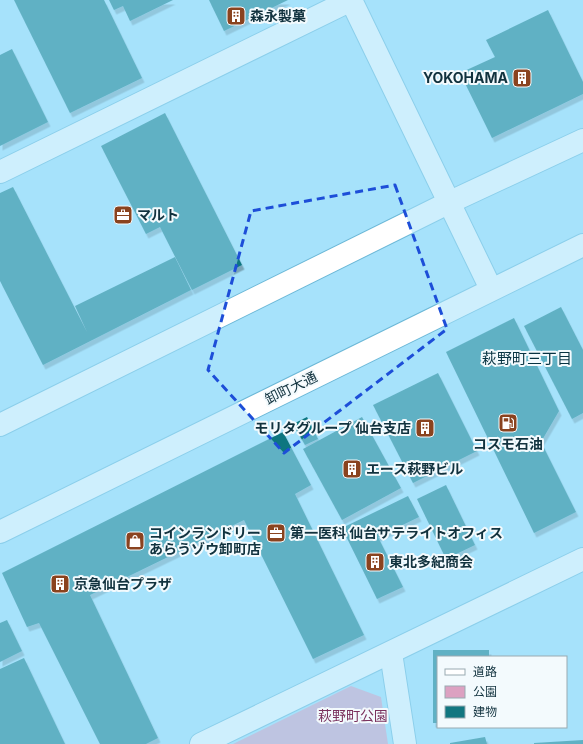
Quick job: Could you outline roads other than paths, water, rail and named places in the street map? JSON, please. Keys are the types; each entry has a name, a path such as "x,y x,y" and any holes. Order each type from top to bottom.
{"street":[{"path":"0,172 351,0 448,203 491,289"},
{"path":"0,425 448,203 583,140"},
{"name":"卸町大通","path":"0,532 583,245"},
{"path":"201,744 583,559"},
{"path":"391,653 405,744"}],"place":[{"name":"森永製菓","path":"236,16"},
{"name":"YOKOHAMA","path":"522,78"},
{"name":"マルト","path":"123,215"},
{"name":"コスモ石油","path":"508,423"},
{"name":"モリタグループ 仙台支店","path":"425,428"},
{"name":"エース萩野ビル","path":"352,469"},
{"name":"第一医科 仙台サテライトオフィス","path":"276,533"},
{"name":"コインランドリー あらうゾウ卸町店","path":"135,541"},
{"name":"東北多紀商会","path":"375,562"},
{"name":"京急仙台プラザ","path":"60,584"}],"district":[{"name":"萩野町三丁目","path":"527,359"}],"park label":[{"name":"萩野町公園","path":"353,716"}]}
